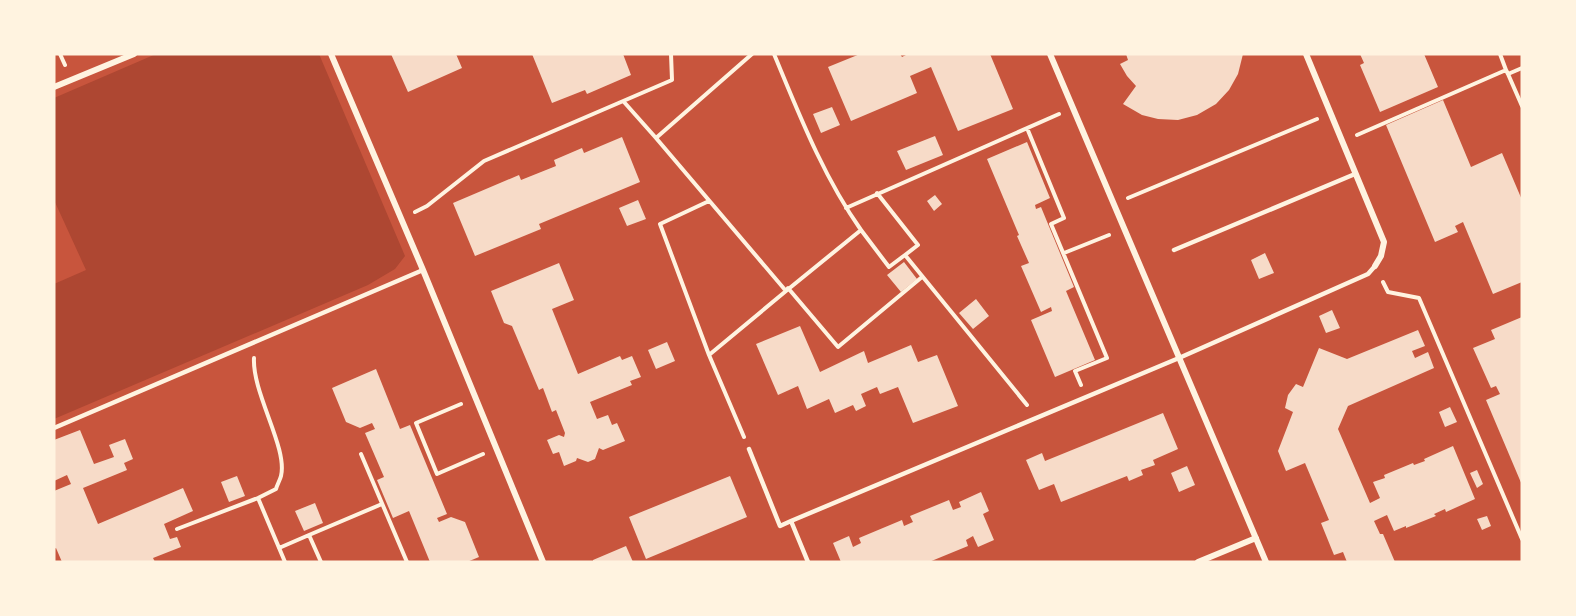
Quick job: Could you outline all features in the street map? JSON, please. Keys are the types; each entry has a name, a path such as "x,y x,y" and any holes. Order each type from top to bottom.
{"street":[{"path":"54,87 134,54"},
{"path":"331,54 543,562"},
{"path":"1050,54 1266,562"},
{"path":"1306,54 1384,242 1381,256 1375,266"},
{"path":"1198,562 1256,538"}],"lane":[{"path":"1174,250 1355,174"},
{"path":"749,449 780,526 1179,358 1368,274 1375,266"},
{"path":"54,428 423,270"},
{"path":"791,521 808,562"}],"path":[{"path":"401,218 427,206 484,161 672,80 671,54"},
{"path":"656,138 752,54"},
{"path":"774,54 812,143 846,208 889,267 918,245 877,194"},
{"path":"1500,54 1522,106"},
{"path":"1342,141 1507,72 1522,68"},
{"path":"624,102 838,347 922,277"},
{"path":"846,208 1072,108"},
{"path":"1113,204 1330,114"},
{"path":"1027,128 1064,218 1051,224 1107,358 1075,371 1086,396"},
{"path":"710,201 660,224 709,355 749,449"},
{"path":"1064,254 1124,229"},
{"path":"709,355 861,230"},
{"path":"905,255 1037,417"},
{"path":"1375,266 1388,292 1419,298 1522,539"},
{"path":"177,529 276,489 282,474 279,450 253,369 254,343"},
{"path":"476,398 416,423 437,474 497,449"},
{"path":"361,454 406,562"},
{"path":"258,498 285,562"},
{"path":"279,548 382,504"},
{"path":"309,535 321,562"}],"shaded area":[{"path":"156,54 319,54 405,256 395,269 368,285 54,419 54,284 86,270 54,200 54,98"}],"building":[{"path":"391,54 456,54 462,68 408,92"},
{"path":"532,54 623,54 631,75 587,94 585,90 552,103"},
{"path":"860,54 900,54 902,57 908,54 990,54 1013,109 958,131 931,67 910,76 917,93 851,121 828,67"},
{"path":"1126,54 1243,54 1238,74 1229,90 1216,104 1197,115 1178,120 1142,115 1123,104 1136,86 1120,64 1128,60"},
{"path":"1360,54 1424,54 1438,87 1380,112 1360,65 1364,63"},
{"path":"1443,100 1471,167 1502,153 1522,200 1522,282 1493,294 1463,222 1455,226 1458,232 1435,242 1386,125"},
{"path":"832,107 840,125 821,133 813,114"},
{"path":"935,136 943,155 906,170 897,151"},
{"path":"622,137 640,182 539,224 541,229 475,256 453,203 519,175 521,180 556,166 554,160 582,148 584,153"},
{"path":"1027,142 1050,198 1035,205 1036,209 1041,207 1074,287 1066,291 1095,360 1055,377 1031,320 1052,311 1051,307 1041,312 1021,266 1029,263 987,159"},
{"path":"935,195 942,204 934,211 927,201"},
{"path":"638,200 646,219 627,226 619,208"},
{"path":"1265,253 1274,273 1259,279 1251,260"},
{"path":"904,262 917,279 901,292 887,275"},
{"path":"559,263 574,300 552,309 578,374 620,356 622,360 632,356 641,377 630,381 632,385 590,402 597,419 608,415 612,425 617,423 625,441 603,450 599,448 595,459 588,462 577,458 576,461 564,466 559,452 553,454 547,440 559,435 564,437 565,433 556,410 552,412 543,388 539,390 512,326 504,323 491,291"},
{"path":"976,299 989,316 973,329 959,313"},
{"path":"1332,310 1340,328 1326,333 1319,316"},
{"path":"1522,317 1522,485 1486,400 1500,394 1496,386 1491,388 1473,348 1495,339 1491,330"},
{"path":"800,326 820,372 864,351 868,363 911,345 918,362 937,355 958,406 913,423 898,387 880,394 877,387 861,394 866,406 856,411 853,405 835,413 829,399 807,409 798,386 778,395 756,344"},
{"path":"1418,330 1425,346 1412,351 1415,358 1428,352 1434,368 1348,406 1338,429 1370,503 1380,498 1373,482 1413,463 1414,465 1425,461 1424,459 1453,446 1475,499 1394,531 1387,515 1374,521 1380,534 1383,534 1395,562 1347,562 1343,552 1334,555 1321,523 1329,520 1305,463 1286,471 1278,451 1293,412 1285,408 1288,395 1296,384 1303,387 1319,348 1347,359"},
{"path":"667,342 675,361 656,369 648,350"},
{"path":"376,369 400,429 410,425 447,514 437,518 439,522 451,517 465,522 479,557 467,562 430,562 409,511 393,518 377,480 384,477 365,433 375,429 372,423 360,428 346,422 332,388"},
{"path":"1450,407 1457,422 1445,427 1439,412"},
{"path":"1163,413 1178,449 1153,460 1155,465 1141,470 1143,475 1129,481 1127,476 1061,502 1054,484 1039,490 1026,460 1042,453 1045,461"},
{"path":"80,430 94,464 114,457 109,445 125,439 133,459 124,463 127,470 83,488 98,524 183,488 193,511 164,524 170,539 177,537 181,547 153,558 155,562 62,562 56,548 54,549 54,491 71,484 67,475 54,481 54,440"},
{"path":"1187,466 1195,485 1179,492 1171,473"},
{"path":"1477,470 1483,484 1477,488 1470,473"},
{"path":"237,476 245,496 229,502 221,482"},
{"path":"730,476 747,517 646,559 629,517"},
{"path":"981,492 989,511 983,514 994,540 978,547 973,536 966,540 968,546 929,562 841,562 833,543 849,536 853,547 861,543 859,538 902,520 904,526 913,522 910,516 949,500 953,510 961,507 959,502"},
{"path":"315,503 323,523 304,531 295,511"},
{"path":"1487,516 1491,526 1482,530 1477,519"},
{"path":"626,546 633,562 593,562 593,560"}]}
